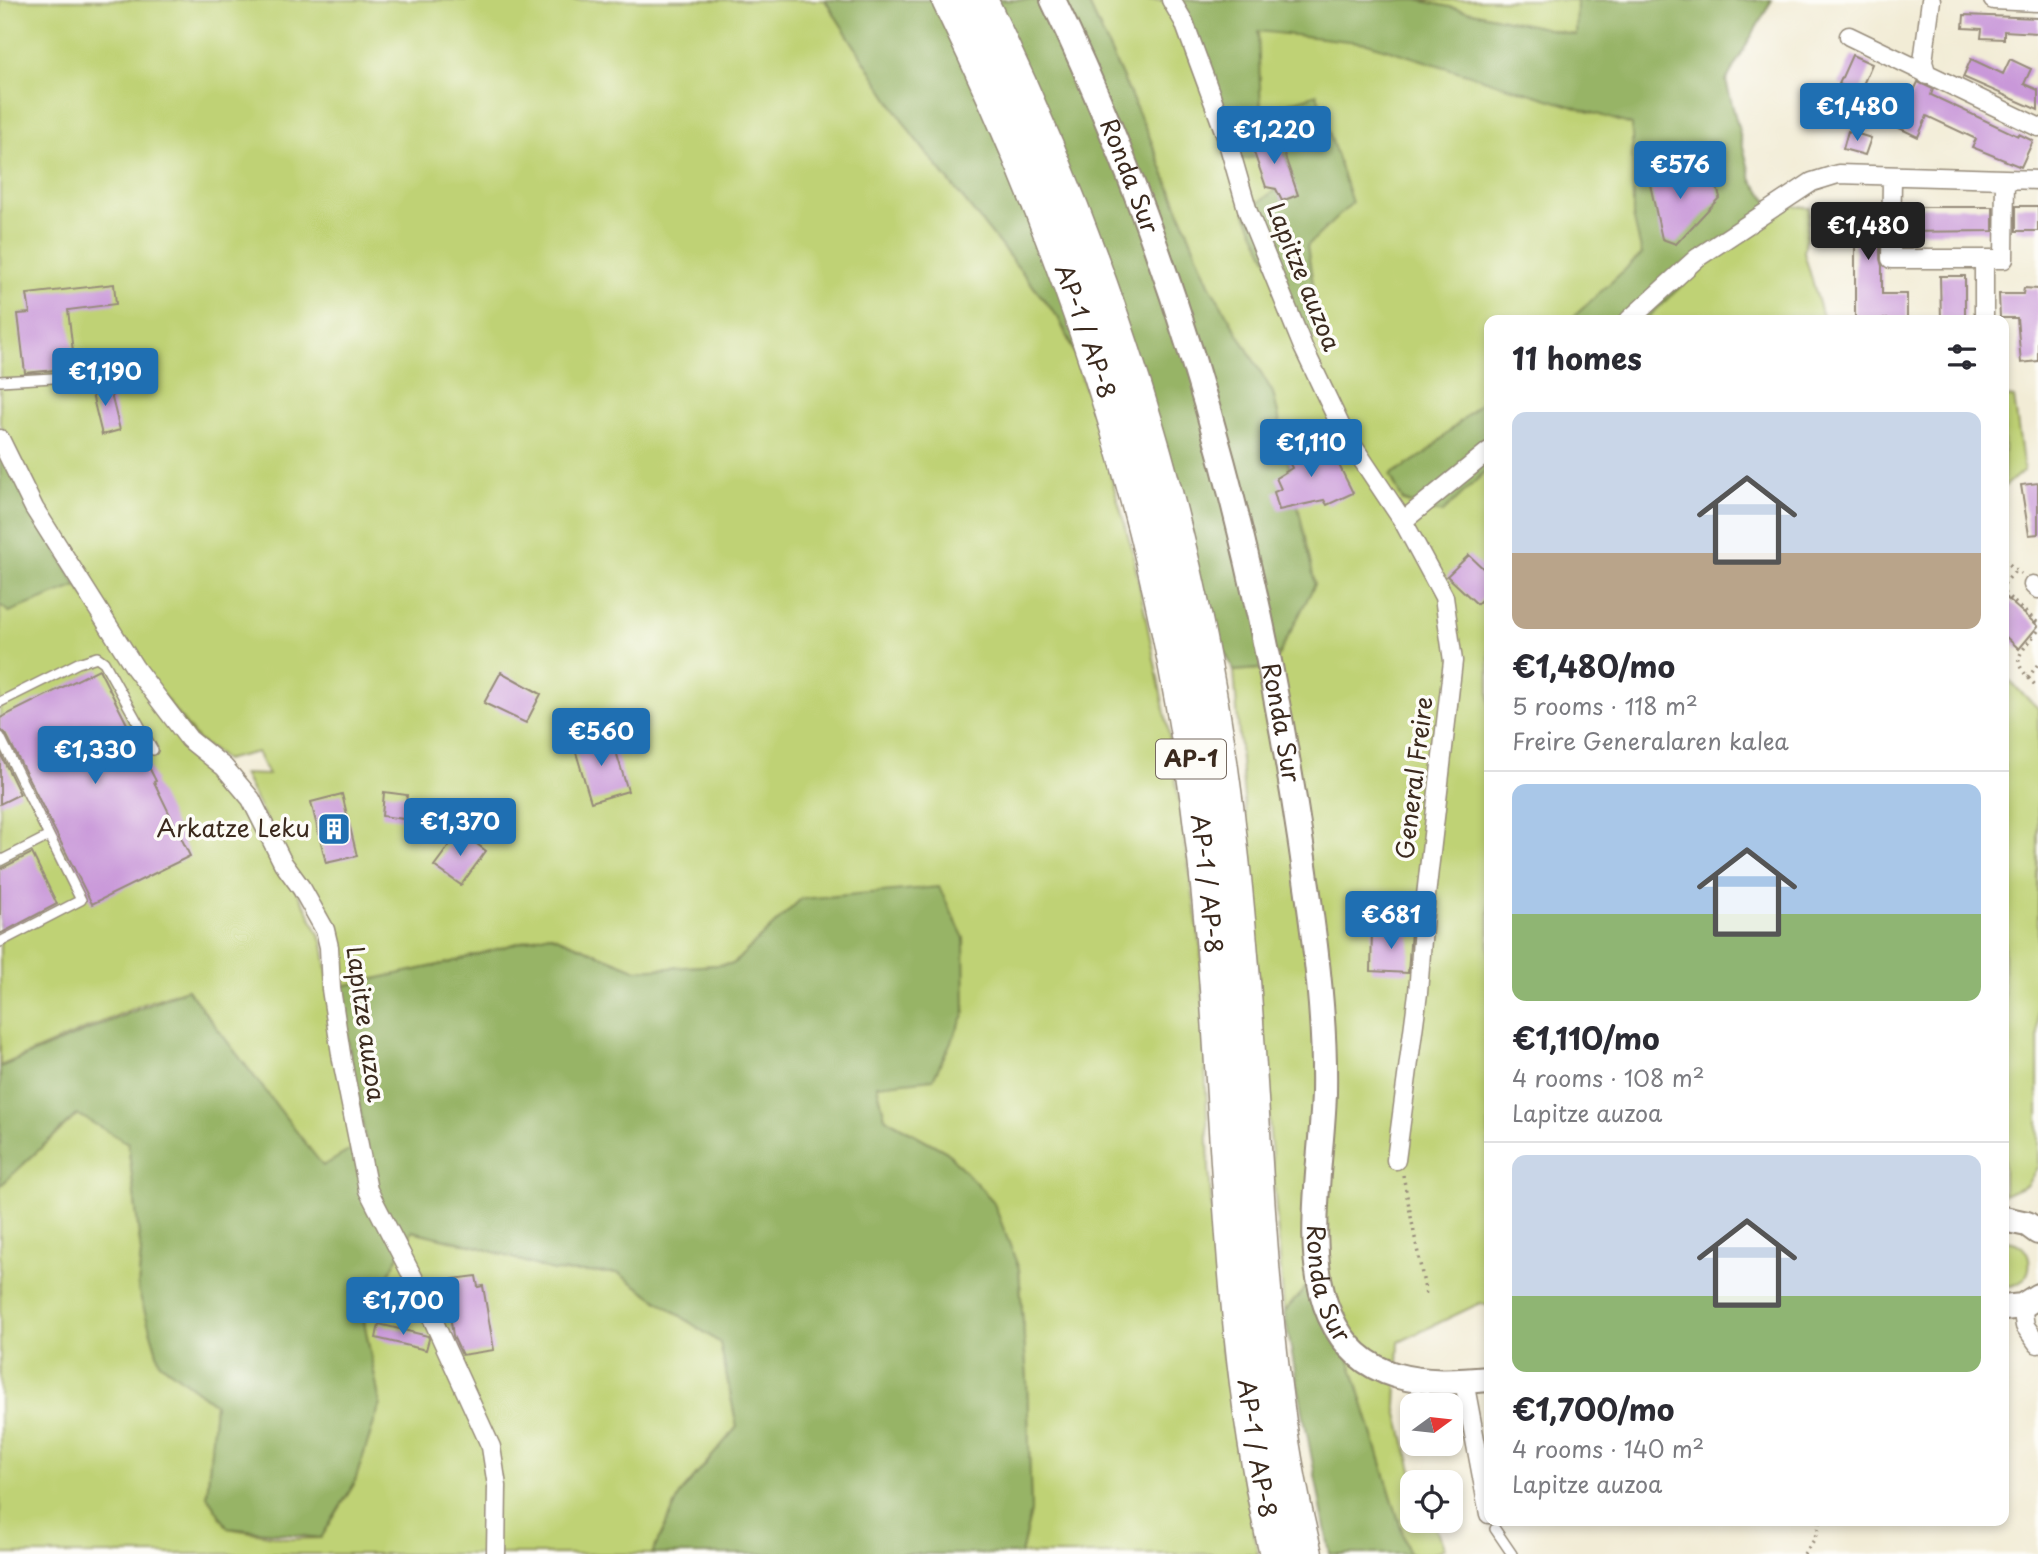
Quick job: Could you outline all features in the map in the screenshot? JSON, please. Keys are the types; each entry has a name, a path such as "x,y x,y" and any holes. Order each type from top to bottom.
{"highway":[{"name":"AP-1 / AP-8","path":"948,0 1012,136 1073,292 1124,450 1164,611 1194,775 1204,858 1213,940 1243,1362 1261,1488 1276,1554"},
{"name":"AP-1 / AP-8","path":"981,0 1039,124 1101,281 1152,441 1192,605 1222,770 1233,853 1270,1358 1289,1482 1306,1554"}],"main road":[{"name":"Ronda Sur","path":"1053,0 1095,93 1160,258 1198,374 1245,545 1280,708 1292,773 1320,993 1324,1088 1314,1250 1324,1300 1338,1331 1361,1357 1375,1368 1408,1380 1426,1382 1484,1379"},
{"path":"2009,1220 2027,1224 2038,1232"}],"street":[{"name":"Lapitze auzoa","path":"1171,0 1184,22 1226,136 1248,212 1303,347 1343,431 1404,520"},
{"path":"1993,0 2038,2"},
{"path":"1927,75 1923,62 1934,4"},
{"path":"1849,36 2038,127"},
{"path":"1635,315 1698,258 1812,182 1838,174 2038,180"},
{"path":"1892,177 1891,259 2004,259 2005,180"},
{"path":"1984,259 1984,315"},
{"name":"Lapitze auzoa","path":"0,439 34,508 135,668 189,739 224,767 251,799 283,863 302,889 325,930 342,1060 369,1190 417,1285 491,1447 497,1486 496,1554"},
{"path":"1404,520 1484,455"},
{"name":"General Freire","path":"1396,1160 1418,993 1424,913 1453,661 1444,597 1404,520"},
{"path":"2021,1303 2025,1326 2038,1344"},
{"path":"1464,1381 1484,1481"}],"lane":[{"path":"0,381 71,377 88,370"},
{"path":"0,702 78,663 97,657 104,662 153,750"},
{"path":"0,737 82,900 0,942"},
{"path":"0,861 49,836"},
{"path":"1495,1526 1511,1554"}],"path":[{"path":"2009,578 2016,570"},
{"path":"2009,597 2038,623"},
{"path":"2038,631 2019,653 2018,664 2038,688"},
{"path":"2028,678 2038,664"},
{"path":"1396,1160 1405,1181 1426,1295"},
{"path":"1804,1554 1814,1540 1819,1526"}],"green space":[{"path":"0,0 825,0 913,136 1058,317 1076,357 1132,549 1168,728 1201,948 1209,1169 1222,1352 1258,1554 1021,1554 1031,1511 1027,1379 1019,1269 947,1152 885,1118 877,1084 801,899 733,964 637,970 549,934 448,963 338,987 338,949 330,927 286,860 243,774 268,775 257,752 225,760 193,736 139,667 40,507 0,423"},
{"path":"825,0 1087,0 1149,136 1209,284 1273,393 1315,584 1272,668 1234,671 1058,317 913,136"},
{"path":"1087,0 1698,0 1712,132 1770,203 1810,208 1804,253 1823,315 1484,315 1484,1304 1480,1303 1399,1342 1396,1406 1400,1422 1400,1456 1408,1456 1412,1470 1400,1470 1400,1525 1322,1270 1284,1312 1234,671 1272,668 1271,397 1209,284 1149,136"},
{"path":"1168,0 1418,0 1576,35 1577,0 1772,0 1726,81 1752,181 1770,203 1650,315 1575,315 1642,254 1633,216 1632,125 1367,43 1258,31 1261,112 1317,94 1352,203 1307,246 1321,333 1306,341 1245,212 1292,178 1284,152 1232,161"},
{"path":"2009,398 2014,398 2024,470 2009,483"},
{"path":"1484,400 1484,473 1442,513 1403,501 1390,475 1425,454"},
{"path":"0,449 77,586 9,612 0,605"},
{"path":"0,452 77,586 236,788 307,909 323,943 354,1148 323,1167 187,989 146,1003 0,1066"},
{"path":"2009,681 2038,708 2038,1166 2027,1185 2009,1193"},
{"path":"939,887 964,938 965,1013 933,1079 877,1085 885,1118 947,1152 993,1201 1019,1269 1027,1379 1031,1511 1021,1554 652,1554 681,1493 737,1427 720,1343 618,1273 553,1271 479,1247 412,1231 364,1321 380,1404 354,1484 321,1538 228,1528 207,1496 215,1404 160,1363 138,1289 141,1252 128,1143 77,1114 0,1186 0,1067 187,989 323,1166 366,1144 338,987 448,963 549,934 637,970 733,964 801,899"},
{"path":"78,1114 128,1143 141,1252 138,1289 160,1363 215,1404 207,1496 228,1528 291,1539 321,1538 354,1484 380,1404 364,1321 412,1231 479,1247 553,1271 618,1273 720,1343 737,1427 681,1493 652,1554 0,1554 0,1186"},
{"path":"2009,1242 2023,1248 2030,1264 2023,1280 2009,1286"},
{"path":"1322,1269 1400,1525 1400,1533 1403,1533 1409,1554 1330,1554 1284,1312"},
{"path":"1403,1533 1438,1533 1445,1548 1432,1554 1409,1554"}],"building":[{"path":"1964,15 2038,18 2038,33 2004,31 2004,39 1981,38 1982,29 1963,28"},
{"path":"1852,55 1872,64 1859,94 1839,84"},
{"path":"1971,59 2003,74 2010,59 2031,69 2024,84 2038,90 2038,110 1963,77"},
{"path":"1918,82 1933,89 1931,95 2033,141 2021,167 1972,147 1976,139 1927,116 1918,137 1897,127"},
{"path":"1848,131 1871,138 1865,155 1843,149"},
{"path":"1277,133 1298,195 1282,201 1276,189 1266,187 1250,141"},
{"path":"1659,164 1716,185 1720,197 1676,244 1662,239 1648,175"},
{"path":"1880,205 1882,294 1907,294 1907,315 1855,315 1855,231 1828,231 1828,207"},
{"path":"2016,206 2038,206 2038,231 2016,231"},
{"path":"1903,207 1993,207 1993,231 1903,232"},
{"path":"1940,276 1965,276 1965,315 1941,315"},
{"path":"114,284 116,304 68,310 75,368 25,373 18,314 30,313 27,294"},
{"path":"2024,288 2038,289 2038,361 2021,363 2017,318 2000,315 1999,294 2023,294"},
{"path":"108,382 120,430 102,435 90,386"},
{"path":"1315,440 1326,461 1335,457 1353,493 1327,505 1324,500 1279,510 1274,492 1281,489 1276,478 1292,468 1286,456"},
{"path":"2038,483 2038,534 2029,535 2021,485"},
{"path":"1469,555 1484,569 1484,597 1477,604 1447,576"},
{"path":"2009,600 2038,626 2019,649 2009,640"},
{"path":"99,669 156,781 154,782 190,856 92,904 6,734 0,730 0,718"},
{"path":"501,672 541,694 526,723 484,703"},
{"path":"611,735 628,791 591,802 574,746"},
{"path":"0,753 20,794 0,804"},
{"path":"384,792 407,795 404,819 382,816"},
{"name":"Arkatze Leku","path":"342,794 357,856 326,863 311,802"},
{"path":"460,831 486,851 461,885 434,866"},
{"path":"32,853 57,904 0,934 0,869"},
{"path":"1372,930 1411,931 1408,973 1371,971"},
{"path":"476,1276 478,1287 483,1286 494,1350 462,1355 453,1336 445,1280"},
{"path":"379,1324 428,1336 426,1350 376,1338"}],"place":[{"name":"Arkatze Leku","path":"334,829"}]}
